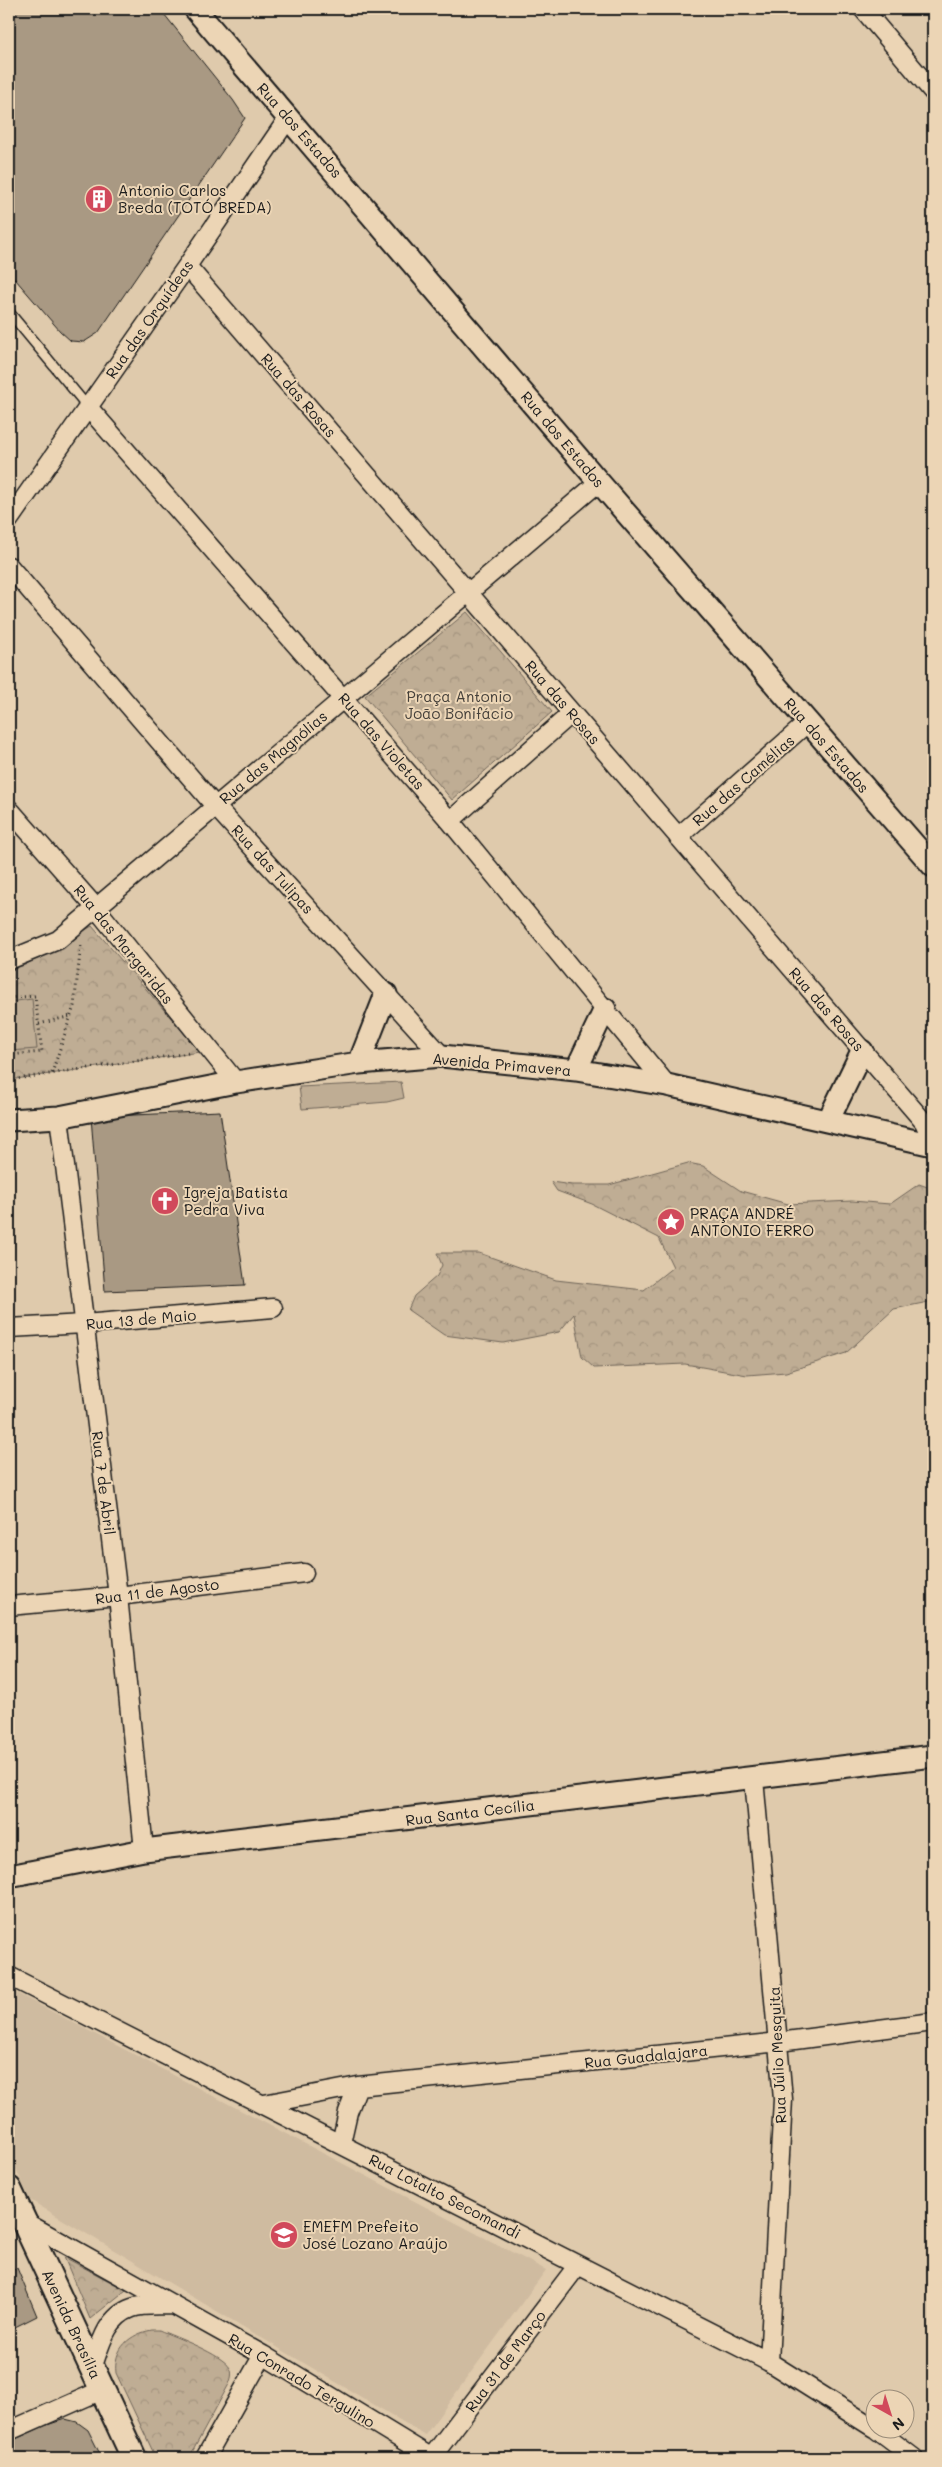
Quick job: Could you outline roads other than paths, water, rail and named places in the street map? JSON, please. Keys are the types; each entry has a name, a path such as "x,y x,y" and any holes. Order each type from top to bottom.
{"main road":[{"name":"Avenida Brasília","path":"9,2189 134,2458"}],"street":[{"path":"863,9 933,92"},
{"name":"Rua dos Estados","path":"201,12 599,482 933,866"},
{"name":"Rua das Orquídeas","path":"9,520 289,117"},
{"name":"Rua das Rosas","path":"187,266 924,1122 933,1143"},
{"name":"Rua das Violetas","path":"88,406 344,697 450,821 667,1085"},
{"name":"Rua das Magnólias","path":"9,960 58,940 599,482"},
{"name":"Rua das Tulipas","path":"9,566 215,806 442,1056"},
{"path":"450,821 572,713"},
{"name":"Rua das Camélias","path":"678,837 807,723"},
{"name":"Rua das Margaridas","path":"9,809 96,908 236,1082"},
{"path":"359,1064 386,994"},
{"path":"576,1070 605,1009"},
{"path":"828,1121 862,1051"},
{"name":"Avenida Primavera","path":"9,1120 59,1117 236,1082 359,1064 442,1056 576,1070 667,1085 933,1143"},
{"name":"Rua 7 de Abril","path":"59,1117 118,1596 144,1850"},
{"name":"Rua 13 de Maio","path":"9,1328 84,1324 273,1308"},
{"name":"Rua 11 de Agosto","path":"9,1606 118,1596 304,1573"},
{"name":"Rua Santa Cecília","path":"9,1876 144,1850 754,1779 933,1756"},
{"name":"Rua Júlio Mesquita","path":"754,1779 779,2042 782,2099 769,2362"},
{"name":"Rua Lotalto Secomandi","path":"9,1976 769,2362 864,2421"},
{"name":"Rua Guadalajara","path":"264,2104 358,2086 779,2042 933,2022"},
{"path":"341,2143 348,2112 358,2086"},
{"name":"Rua Conrado Tergulino","path":"25,2222 263,2355 432,2458"},
{"name":"Rua 31 de Março","path":"432,2458 578,2265"},
{"path":"9,2431 97,2379 107,2328 121,2314 133,2308 171,2305"},
{"path":"205,2458 263,2355"},
{"name":"Rua Lotalto Secomandi","path":"890,2440 914,2458"}],"lane":[{"path":"9,312 88,406"}],"place":[{"name":"Antonio Carlos Breda (TOTÓ BREDA)","path":"99,199"},
{"name":"Igreja Batista Pedra Viva","path":"165,1201"},
{"name":"PRAÇA ANDRÉ ANTONIO FERRO","path":"671,1222"},
{"name":"EMEFM Prefeito José Lozano Araújo","path":"284,2235"}],"park label":[{"name":"Praça Antonio João Bonifácio","path":"459,704"}]}
